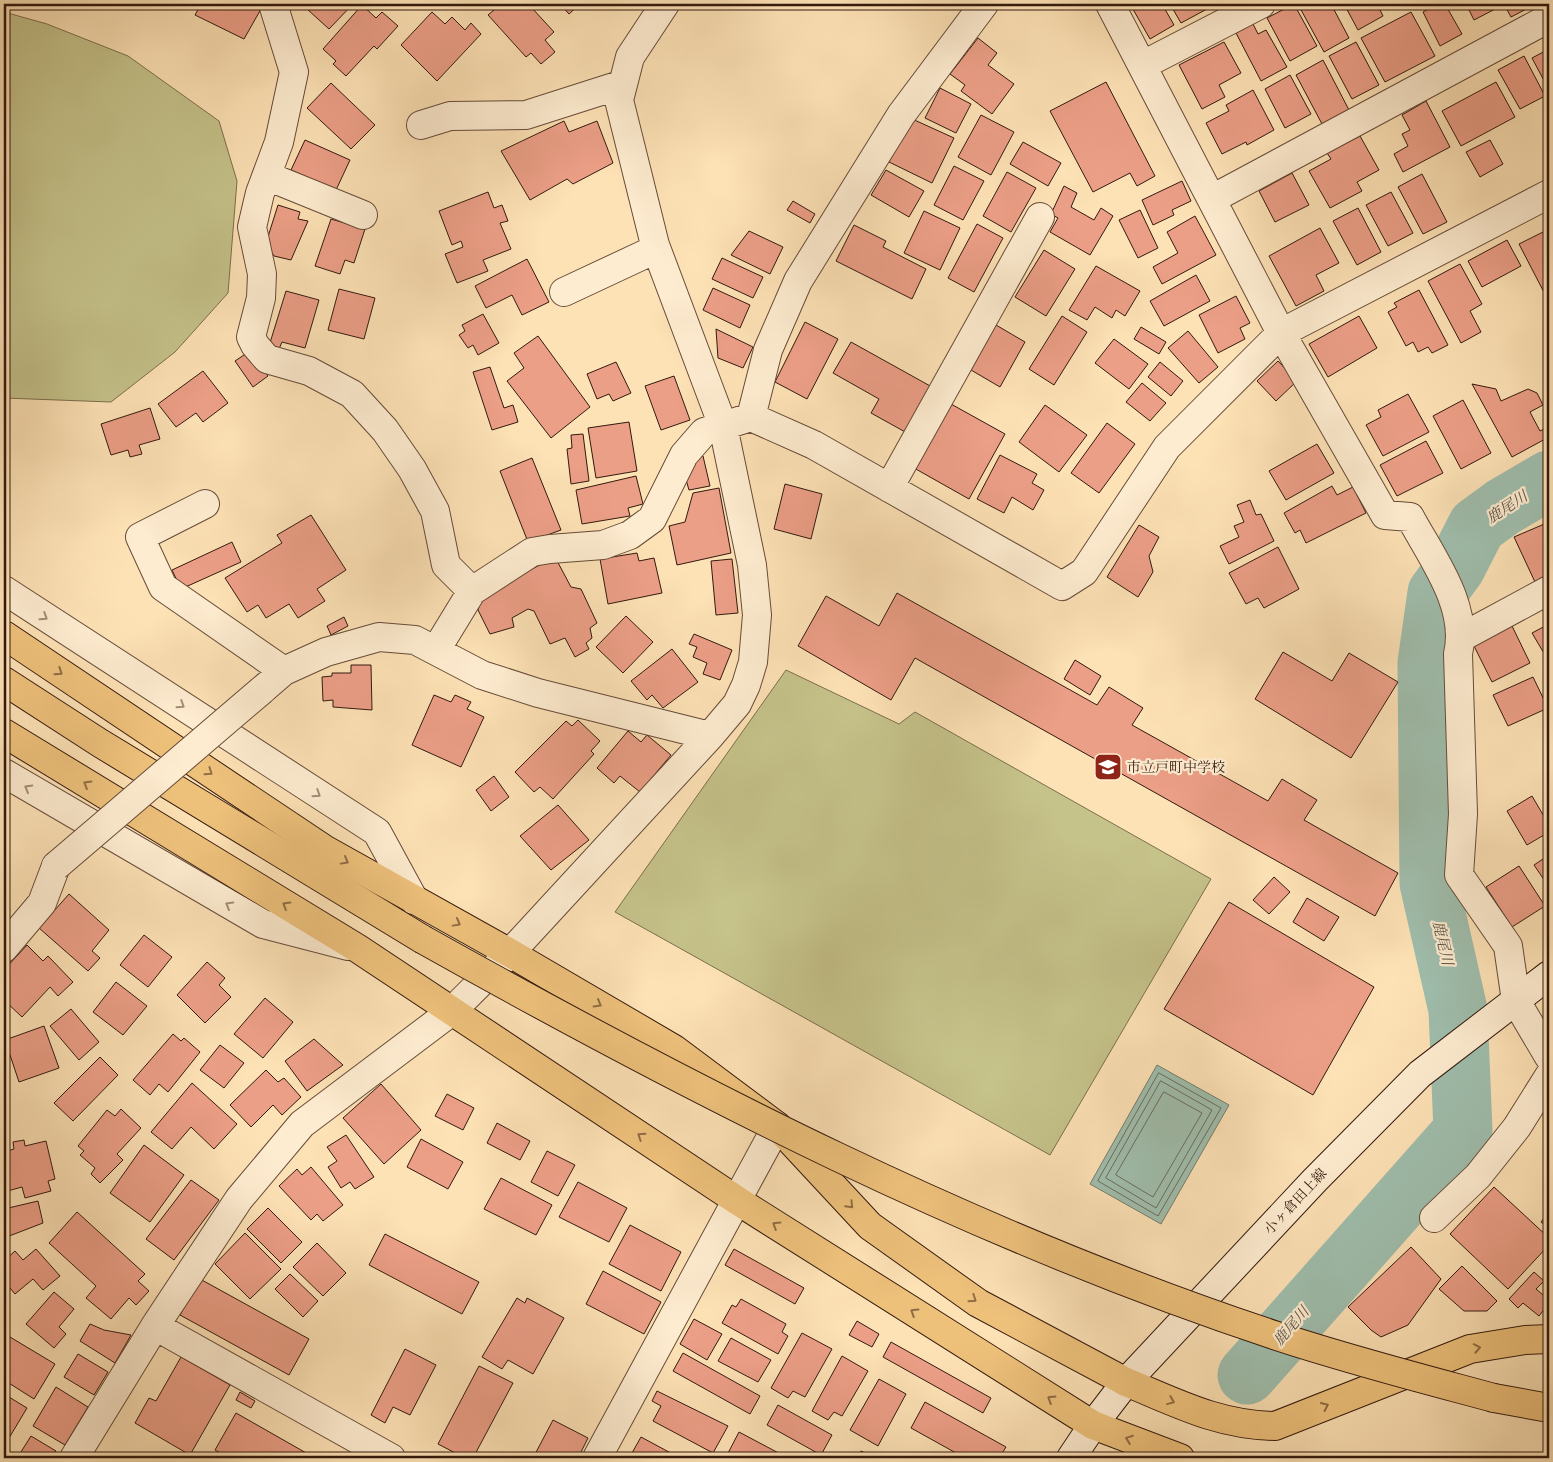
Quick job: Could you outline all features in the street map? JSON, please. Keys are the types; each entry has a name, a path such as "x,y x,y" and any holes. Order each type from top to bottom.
{"main road":[{"path":"4,636 324,849 510,953 674,1049 778,1126 870,1226 978,1303 1126,1382 1213,1418 1247,1426 1275,1426 1470,1348 1525,1340 1549,1339"},
{"path":"4,681 108,748 422,939 575,1025 723,1103 909,1191 1083,1265 1272,1334 1376,1366 1494,1398 1549,1408"},
{"path":"4,732 357,948 738,1201 1092,1425 1180,1458"}],"street":[{"path":"273,4 294,72 280,142 267,176 252,227 262,274 261,298 251,337 267,360 309,371 352,394 386,430 412,469 435,511 446,565 472,591"},
{"path":"74,1458 155,1326 239,1199 302,1124 452,1011 510,953 710,736 737,704 746,685 753,662 757,615 752,565 723,426 656,249 619,100 630,57 665,4"},
{"path":"751,418 768,350 798,281 901,115 984,4"},
{"path":"1110,4 1281,333 1385,515 1410,517 1455,602 1462,637 1458,654 1463,814 1459,875 1508,946 1516,1001 1549,1057"},
{"path":"1143,65 1261,4"},
{"path":"1212,199 1549,18"},
{"path":"421,125 450,116 526,116 623,84"},
{"path":"267,176 363,215"},
{"path":"436,650 472,591 532,552 604,545 630,535 652,519 689,449 704,432 751,418 814,445 1062,586 1084,572 1167,447 1281,333 1549,194"},
{"path":"889,488 1040,217"},
{"path":"564,292 656,249"},
{"path":"205,504 140,538 163,587 284,670"},
{"path":"4,590 377,832 414,900"},
{"path":"1462,637 1549,590"},
{"path":"4,948 42,904 56,866 284,670 326,652 379,637 415,640 482,675 538,693 710,736"},
{"path":"4,773 263,924 357,948"},
{"name":"小ヶ倉田上線","path":"1071,1458 1092,1425 1126,1382 1315,1180 1420,1074 1549,975"},
{"path":"1434,1218 1478,1176 1512,1134 1549,1076"},
{"path":"597,1458 778,1126"},
{"path":"155,1326 391,1458"}],"shaded area":[{"path":"4,12 47,24 128,56 219,121 237,181 228,293 175,352 111,402 4,398"},
{"path":"786,670 899,724 915,712 1211,879 1050,1155 615,912"}],"water":[{"path":"1157,1065 1229,1105 1161,1224 1090,1184"}],"building":[{"path":"201,4 250,4 261,9 244,39 195,15"},
{"path":"312,4 353,4 329,29 307,9"},
{"path":"501,4 537,4 532,8 554,32 545,40 555,52 541,64 531,53 526,57 488,15"},
{"path":"560,4 580,4 569,14"},
{"path":"1130,4 1162,4 1174,25 1150,39"},
{"path":"1170,4 1204,4 1207,9 1181,23"},
{"path":"1294,4 1317,46 1290,61 1267,18"},
{"path":"1307,4 1331,4 1349,38 1324,52 1300,8"},
{"path":"1344,4 1377,4 1383,16 1358,30"},
{"path":"1384,4 1400,4 1387,10"},
{"path":"1438,4 1445,4 1462,34 1440,46 1423,12"},
{"path":"1466,4 1497,4 1499,7 1474,20"},
{"path":"1504,4 1536,4 1511,17"},
{"path":"362,5 376,18 382,12 398,26 377,49 374,46 346,76 333,64 336,61 323,49"},
{"path":"432,12 445,24 452,17 465,30 471,23 481,34 437,81 401,45"},
{"path":"1411,12 1435,56 1385,82 1361,38"},
{"path":"1253,24 1258,34 1266,30 1287,67 1261,81 1236,33"},
{"path":"978,38 997,53 988,65 1014,84 992,114 961,91 965,85 950,74"},
{"path":"1224,42 1241,73 1219,85 1225,97 1202,109 1179,65"},
{"path":"1356,42 1379,85 1352,99 1329,56"},
{"path":"1549,49 1549,90 1532,58"},
{"path":"1524,56 1545,96 1520,109 1498,70"},
{"path":"1323,60 1349,110 1322,124 1296,75"},
{"path":"1290,75 1311,114 1285,128 1265,89"},
{"path":"1106,82 1155,176 1137,186 1130,173 1093,192 1050,111"},
{"path":"1496,82 1515,117 1461,146 1442,111"},
{"path":"331,83 375,125 351,149 307,108"},
{"path":"940,88 971,104 956,133 925,118"},
{"path":"1253,90 1274,130 1247,145 1246,142 1222,154 1206,123 1229,111 1226,105"},
{"path":"1426,101 1450,147 1403,172 1394,154 1408,146 1402,134 1410,130 1402,115"},
{"path":"981,115 1014,132 991,175 958,157"},
{"path":"910,118 954,138 932,183 889,162"},
{"path":"564,121 569,132 597,121 613,163 573,184 567,179 530,200 501,151"},
{"path":"1360,136 1379,170 1357,182 1362,191 1330,208 1309,171 1331,159 1327,153"},
{"path":"305,140 350,160 336,190 291,170"},
{"path":"1490,140 1503,164 1480,177 1466,152"},
{"path":"1023,142 1061,163 1048,186 1010,164"},
{"path":"954,166 984,181 963,220 934,205"},
{"path":"886,170 924,191 909,217 871,195"},
{"path":"1007,172 1036,188 1011,232 983,216"},
{"path":"1292,173 1309,205 1275,222 1259,191"},
{"path":"1422,174 1447,222 1423,234 1398,187"},
{"path":"1182,181 1191,201 1172,210 1174,215 1153,225 1142,200"},
{"path":"1064,186 1077,193 1071,207 1094,220 1101,208 1113,216 1090,255 1050,232 1058,218 1051,214"},
{"path":"488,192 494,208 502,205 508,221 500,223 511,249 483,260 488,271 457,283 445,254 463,247 461,241 452,245 439,211"},
{"path":"1391,192 1413,233 1388,246 1366,205"},
{"path":"793,201 815,214 810,223 787,210"},
{"path":"278,205 300,212 298,219 308,221 291,260 274,256 266,243"},
{"path":"1358,208 1381,252 1357,265 1333,221"},
{"path":"1140,210 1158,248 1138,258 1119,220"},
{"path":"924,211 960,228 940,270 904,253"},
{"path":"1195,216 1216,255 1162,284 1153,267 1178,253 1167,232"},
{"path":"331,219 365,229 354,263 345,260 340,274 315,266"},
{"path":"977,224 1003,238 974,292 948,278"},
{"path":"854,225 886,241 883,247 926,269 912,299 836,261"},
{"path":"1320,228 1339,263 1316,275 1324,291 1296,306 1269,256"},
{"path":"1549,229 1549,302 1519,244"},
{"path":"749,231 783,247 770,274 731,255"},
{"path":"1507,240 1521,266 1482,287 1468,261"},
{"path":"1044,250 1075,269 1046,316 1015,297"},
{"path":"722,258 763,277 753,298 712,279"},
{"path":"527,259 549,302 522,315 512,295 486,308 475,286"},
{"path":"1460,264 1482,304 1470,311 1481,332 1461,343 1428,281"},
{"path":"1096,266 1140,291 1125,316 1116,310 1112,318 1095,307 1087,320 1069,310"},
{"path":"1196,275 1210,301 1164,326 1150,301"},
{"path":"713,288 750,305 740,328 703,310"},
{"path":"339,289 375,298 364,339 328,330"},
{"path":"1419,290 1448,345 1432,353 1428,347 1418,352 1413,342 1406,346 1388,312 1397,307 1394,303"},
{"path":"286,291 319,300 305,348 282,342 279,349 269,346"},
{"path":"1236,296 1250,323 1240,328 1245,339 1218,353 1199,315"},
{"path":"483,314 499,343 478,355 473,345 468,348 459,335 465,331 462,325"},
{"path":"1062,316 1087,332 1054,385 1029,369"},
{"path":"1359,316 1377,348 1328,377 1309,344"},
{"path":"805,322 838,339 807,399 775,382"},
{"path":"996,325 1025,342 1000,387 971,370"},
{"path":"1141,327 1166,342 1159,354 1134,339"},
{"path":"716,329 753,347 743,368 718,358"},
{"path":"1188,331 1218,367 1199,383 1168,348"},
{"path":"538,336 590,407 551,438 507,381 524,368 514,353"},
{"path":"1114,339 1148,364 1129,389 1095,363"},
{"path":"851,342 932,387 907,433 871,413 879,399 833,373"},
{"path":"250,351 268,376 253,387 235,361"},
{"path":"1278,361 1297,381 1276,401 1257,381"},
{"path":"616,362 631,393 613,401 609,394 597,399 587,374"},
{"path":"1160,362 1183,381 1171,396 1148,377"},
{"path":"490,367 504,408 513,405 518,422 492,430 473,372"},
{"path":"203,371 228,403 203,422 196,413 176,427 158,404"},
{"path":"674,376 690,420 661,430 645,386"},
{"path":"1142,383 1166,403 1150,421 1126,402"},
{"path":"1472,384 1496,389 1501,401 1528,389 1537,393 1543,405 1530,412 1540,431 1546,428 1549,437 1512,457"},
{"path":"1408,394 1429,432 1383,456 1366,425 1381,417 1378,410"},
{"path":"1463,400 1491,453 1461,469 1433,416"},
{"path":"951,404 1005,434 969,499 914,468"},
{"path":"1045,405 1087,435 1059,472 1019,442"},
{"path":"150,408 160,439 139,445 142,454 130,457 128,450 111,455 101,424"},
{"path":"629,422 637,471 596,478 588,428"},
{"path":"1107,423 1135,444 1099,493 1071,473"},
{"path":"583,434 589,481 571,484 567,449 572,448 571,435"},
{"path":"1426,441 1443,473 1397,496 1380,465"},
{"path":"1317,444 1334,473 1286,500 1269,471"},
{"path":"1000,455 1037,474 1032,483 1044,490 1033,510 1012,497 1004,513 977,499"},
{"path":"703,456 710,486 689,490 684,473 693,457"},
{"path":"532,458 561,530 528,542 500,471"},
{"path":"636,476 643,504 628,508 630,516 582,524 576,490"},
{"path":"785,484 822,494 811,539 774,529"},
{"path":"1332,486 1337,495 1353,487 1366,513 1306,543 1300,530 1295,533 1284,513"},
{"path":"719,488 731,553 677,565 669,526 685,522 693,493"},
{"path":"1250,500 1256,515 1261,514 1274,541 1229,564 1220,546 1239,537 1234,526 1244,522 1237,505"},
{"path":"311,515 346,570 317,589 325,601 298,618 289,604 266,618 258,605 247,612 225,578 282,543 277,535"},
{"path":"1549,522 1549,575 1535,582 1514,537"},
{"path":"1139,525 1159,537 1149,556 1153,572 1138,597 1107,577"},
{"path":"232,542 241,562 181,589 172,570"},
{"path":"1278,547 1299,589 1264,608 1258,598 1246,604 1229,573"},
{"path":"637,553 639,561 654,558 662,593 608,604 600,559"},
{"path":"555,557 571,587 581,589 597,623 590,628 592,638 586,643 589,649 575,657 565,638 550,644 534,611 528,609 512,618 514,627 490,634 478,610 482,595"},
{"path":"732,559 738,613 716,615 711,561"},
{"path":"897,593 1097,705 1109,687 1143,708 1132,725 1268,801 1282,779 1317,800 1304,820 1398,873 1375,916 915,658 891,700 798,646 826,596 879,626"},
{"path":"626,616 653,642 623,673 596,647"},
{"path":"344,617 348,626 331,635 327,626"},
{"path":"1549,624 1549,653 1545,655 1532,633"},
{"path":"1512,626 1530,663 1492,682 1473,644"},
{"path":"694,634 732,650 720,680 703,674 707,663 693,657 697,647 689,644"},
{"path":"672,649 698,682 663,708 652,695 647,700 631,681"},
{"path":"1283,652 1332,681 1349,653 1398,682 1351,758 1255,699"},
{"path":"1075,660 1101,676 1090,695 1064,679"},
{"path":"351,665 371,665 372,710 333,707 333,700 323,701 322,677 332,676 332,673 351,673"},
{"path":"1533,677 1548,708 1508,726 1493,695"},
{"path":"434,695 451,702 455,695 471,702 467,709 484,717 461,767 412,745"},
{"path":"578,720 600,741 591,751 594,754 553,799 540,787 534,792 515,772 566,721 572,726"},
{"path":"628,731 641,742 647,735 671,755 640,792 620,776 614,783 597,768"},
{"path":"494,776 509,797 491,811 476,790"},
{"path":"1532,796 1549,825 1549,832 1527,845 1507,811"},
{"path":"558,805 589,840 551,870 520,836"},
{"path":"1549,855 1549,887 1534,865"},
{"path":"1519,866 1545,906 1512,927 1486,887"},
{"path":"1274,877 1290,892 1269,914 1253,900"},
{"path":"69,894 109,930 92,951 100,958 88,971 39,928"},
{"path":"1307,898 1339,917 1324,941 1293,922"},
{"path":"1229,902 1374,987 1313,1095 1164,1009"},
{"path":"4,903 10,909 4,917"},
{"path":"144,935 172,957 148,987 120,965"},
{"path":"27,945 43,961 48,956 73,982 58,996 50,987 22,1017 4,1000 4,970"},
{"path":"207,962 225,978 219,985 231,997 205,1023 177,995"},
{"path":"116,982 147,1006 123,1035 93,1012"},
{"path":"265,998 293,1022 263,1058 234,1034"},
{"path":"71,1009 99,1042 79,1060 50,1026"},
{"path":"44,1026 59,1068 19,1082 5,1040"},
{"path":"173,1034 181,1041 184,1038 200,1052 168,1092 159,1084 150,1095 133,1080"},
{"path":"314,1039 343,1065 307,1091 285,1061"},
{"path":"220,1045 244,1063 224,1088 200,1070"},
{"path":"100,1057 118,1075 73,1121 54,1103"},
{"path":"266,1070 278,1082 284,1078 301,1097 282,1115 273,1105 251,1127 230,1105"},
{"path":"192,1083 237,1124 214,1149 191,1127 172,1149 151,1132"},
{"path":"381,1084 421,1130 384,1164 343,1118"},
{"path":"447,1094 474,1108 463,1130 435,1116"},
{"path":"121,1109 141,1128 117,1154 123,1160 100,1183 91,1174 95,1168 80,1155 84,1151 78,1146 107,1110 115,1116"},
{"path":"497,1123 530,1141 520,1160 487,1143"},
{"path":"346,1135 374,1177 355,1189 350,1182 341,1188 328,1167 337,1161 327,1147"},
{"path":"421,1139 463,1162 448,1189 407,1167"},
{"path":"24,1140 25,1146 46,1141 55,1179 48,1181 51,1191 25,1198 22,1187 4,1192 4,1152 14,1149 13,1142"},
{"path":"144,1145 184,1175 150,1222 110,1193"},
{"path":"547,1151 575,1165 558,1196 531,1182"},
{"path":"311,1167 343,1205 323,1221 317,1214 311,1220 279,1186 297,1169 302,1175"},
{"path":"501,1178 552,1205 536,1235 484,1209"},
{"path":"191,1180 219,1200 174,1260 146,1239"},
{"path":"578,1182 627,1208 609,1242 559,1217"},
{"path":"1494,1187 1549,1238 1549,1245 1508,1289 1450,1234"},
{"path":"38,1201 43,1223 4,1238 4,1209"},
{"path":"268,1208 302,1242 281,1263 247,1229"},
{"path":"77,1212 145,1274 138,1281 149,1291 136,1305 129,1298 111,1319 86,1298 96,1286 49,1243"},
{"path":"1549,1212 1549,1228 1541,1222"},
{"path":"630,1225 681,1252 661,1291 609,1264"},
{"path":"245,1233 281,1269 250,1299 215,1264"},
{"path":"385,1234 479,1282 462,1314 369,1265"},
{"path":"317,1243 346,1273 323,1296 293,1267"},
{"path":"1411,1247 1441,1279 1408,1325 1381,1337 1371,1330 1348,1307"},
{"path":"36,1249 60,1276 43,1290 33,1279 15,1294 4,1281 4,1261 15,1251 23,1260"},
{"path":"734,1249 804,1288 795,1304 725,1265"},
{"path":"1462,1266 1497,1301 1487,1311 1464,1311 1439,1289"},
{"path":"603,1271 661,1302 644,1334 586,1304"},
{"path":"1534,1272 1544,1281 1536,1289 1549,1300 1549,1303 1539,1316 1523,1303 1518,1308 1509,1299"},
{"path":"290,1274 318,1301 303,1317 275,1289"},
{"path":"200,1279 309,1339 289,1375 180,1315"},
{"path":"54,1292 74,1309 59,1327 66,1334 54,1348 26,1324"},
{"path":"517,1298 525,1303 527,1298 564,1318 533,1374 508,1360 502,1369 482,1357"},
{"path":"741,1299 786,1324 782,1332 788,1336 778,1354 722,1323 732,1305 736,1307"},
{"path":"694,1319 722,1334 707,1360 680,1344"},
{"path":"857,1321 879,1334 872,1347 849,1335"},
{"path":"90,1324 104,1330 131,1335 115,1363 80,1341"},
{"path":"802,1333 832,1349 805,1397 793,1391 788,1398 771,1388"},
{"path":"10,1337 55,1364 34,1399 4,1380 4,1348"},
{"path":"731,1338 771,1360 758,1382 718,1361"},
{"path":"891,1342 991,1398 983,1413 883,1357"},
{"path":"405,1349 436,1365 410,1415 393,1407 385,1423 371,1415"},
{"path":"683,1353 760,1396 750,1414 673,1371"},
{"path":"78,1354 108,1372 94,1395 64,1377"},
{"path":"842,1356 868,1371 842,1416 834,1412 828,1420 812,1411"},
{"path":"181,1357 230,1385 190,1455 135,1423 149,1398 156,1401"},
{"path":"479,1366 513,1383 473,1458 465,1458 438,1444"},
{"path":"879,1379 906,1394 878,1446 850,1430"},
{"path":"56,1387 88,1407 65,1445 33,1426"},
{"path":"657,1391 728,1426 713,1453 653,1421 661,1406 652,1401"},
{"path":"240,1392 255,1401 251,1408 236,1400"},
{"path":"4,1394 27,1408 6,1443 4,1442"},
{"path":"925,1402 1006,1447 999,1458 953,1458 956,1453 911,1428"},
{"path":"778,1405 832,1435 821,1455 767,1425"},
{"path":"236,1413 315,1458 229,1458 215,1450"},
{"path":"553,1420 588,1438 578,1458 533,1458"},
{"path":"739,1432 788,1458 726,1457"},
{"path":"31,1436 56,1451 52,1458 22,1458 19,1455"},
{"path":"641,1437 680,1458 641,1458 632,1453"},
{"path":"861,1451 875,1458 857,1458"}],"waterway":[{"name":"鹿尾川","path":"1247,1375 1463,1131 1458,1010 1429,883 1427,663 1437,593 1456,567 1477,526 1503,507 1549,480"}],"place":[{"name":"市立戸町中学校","path":"1108,767"}]}
